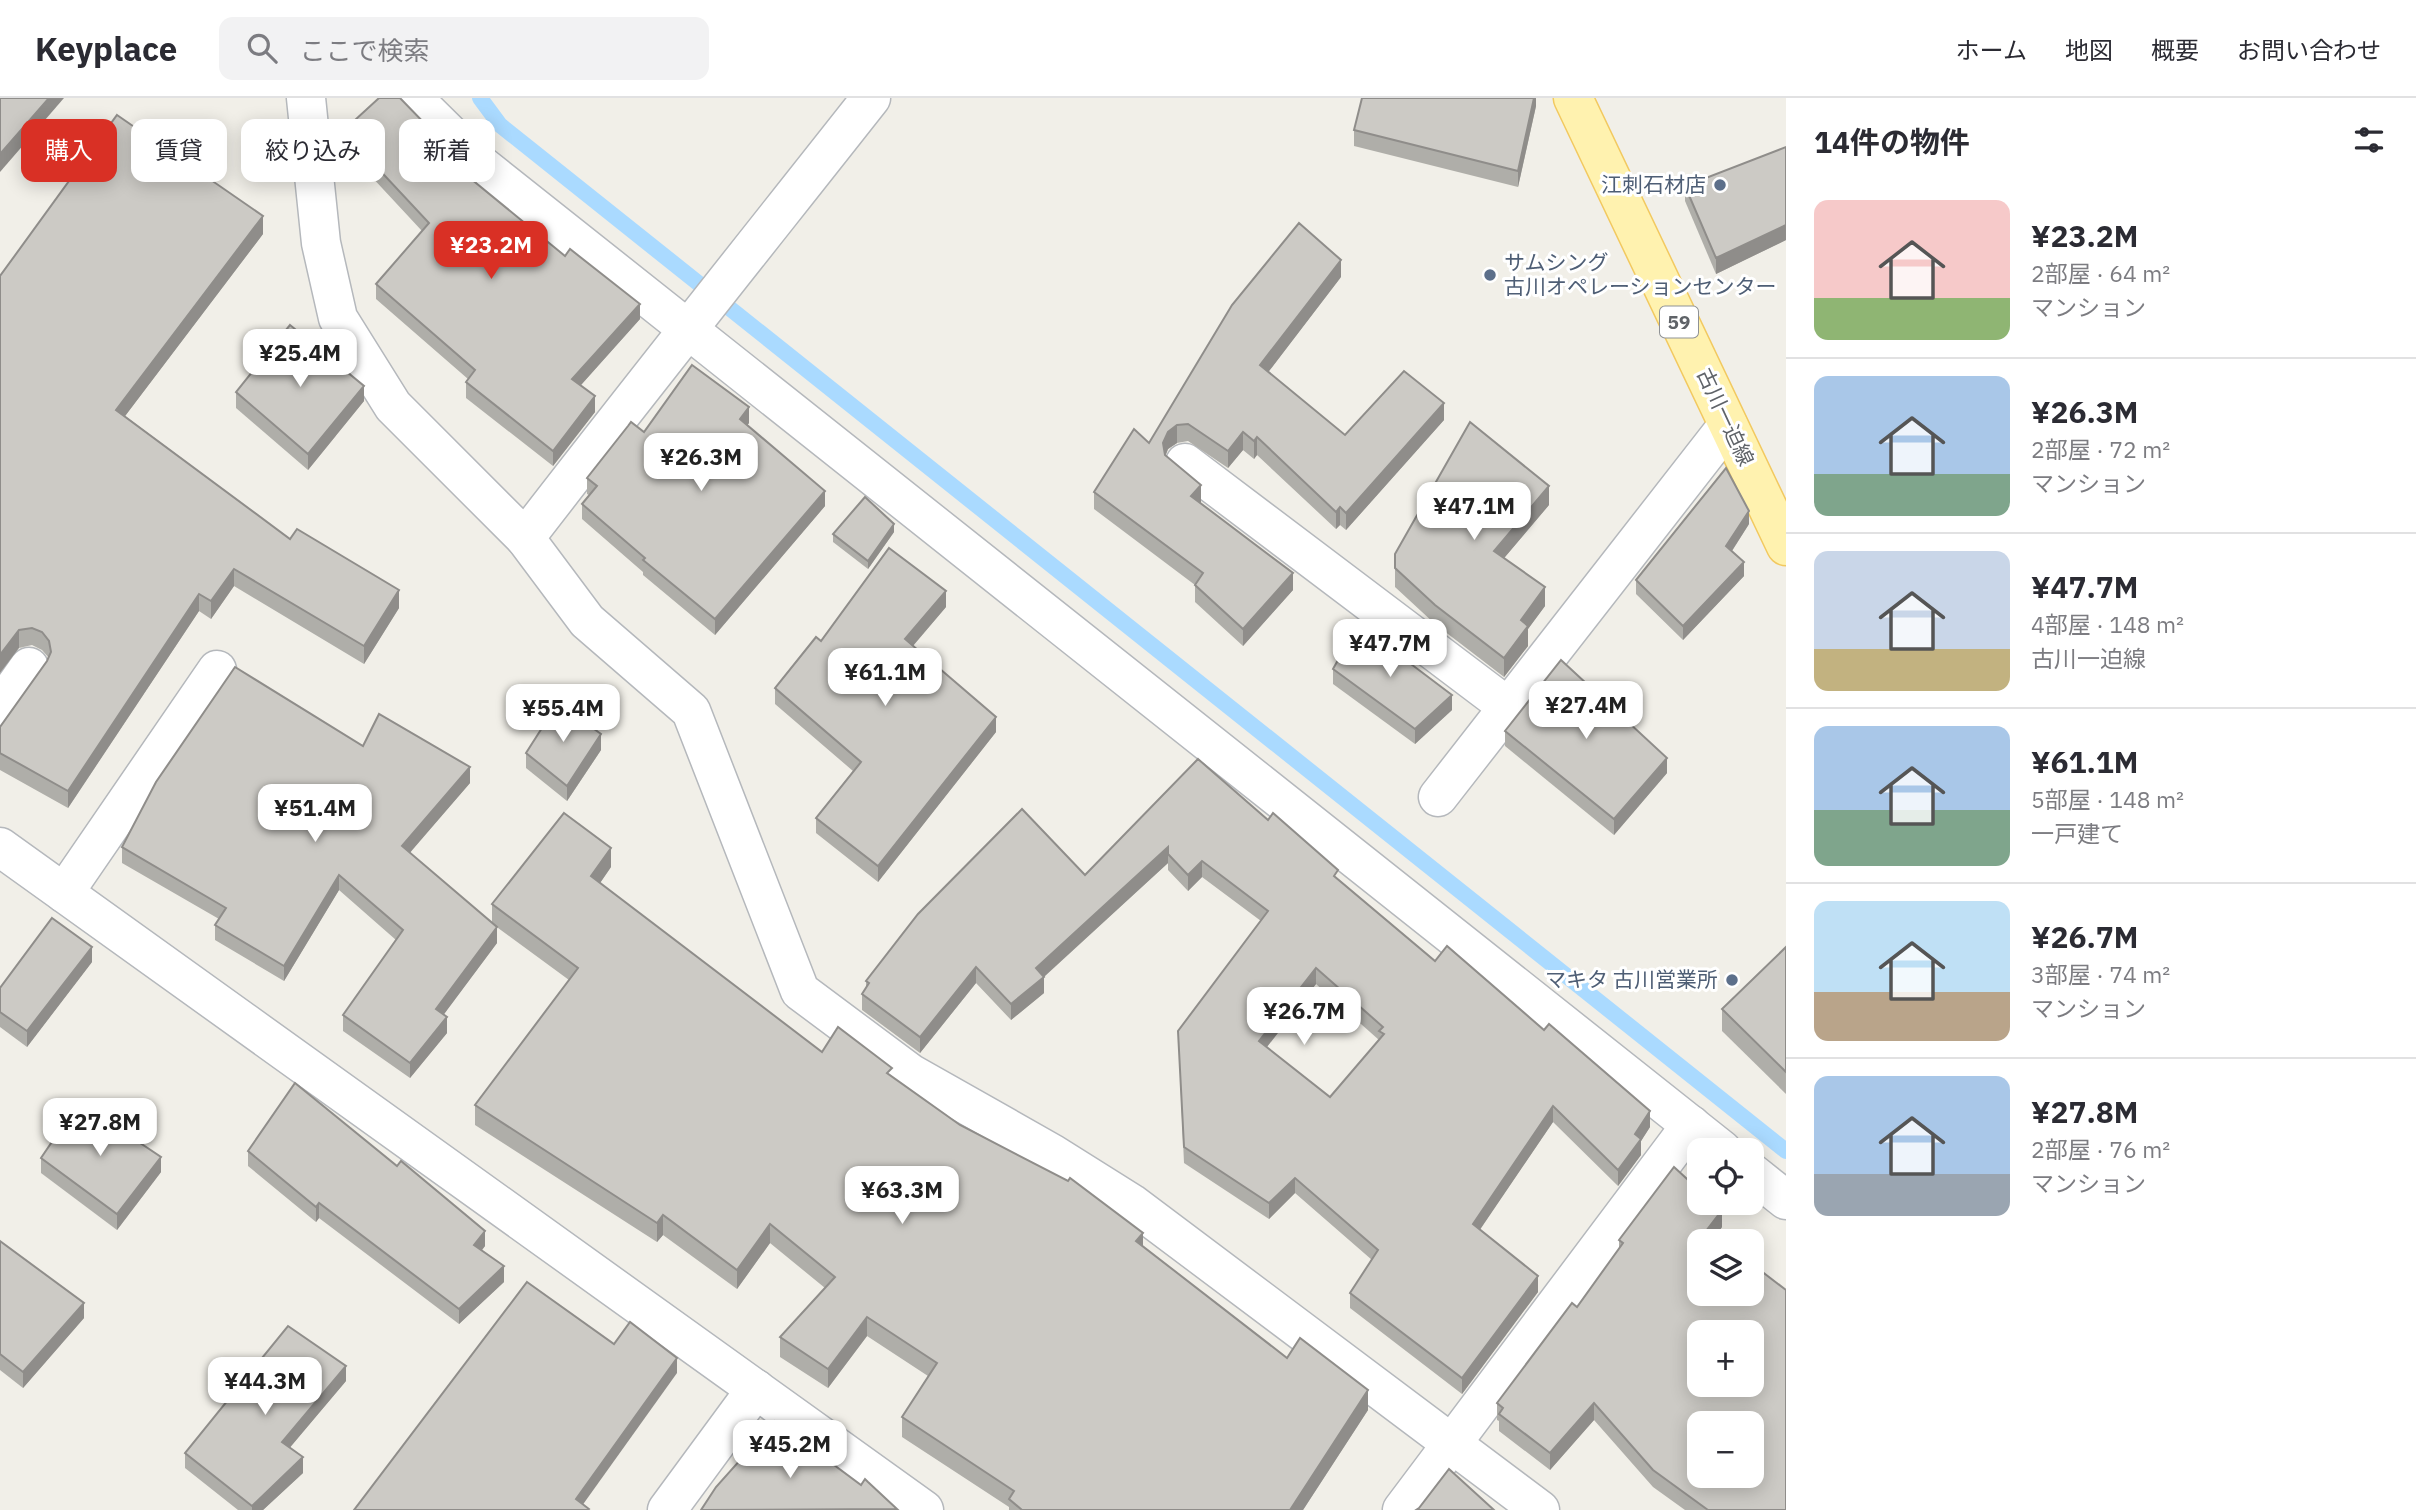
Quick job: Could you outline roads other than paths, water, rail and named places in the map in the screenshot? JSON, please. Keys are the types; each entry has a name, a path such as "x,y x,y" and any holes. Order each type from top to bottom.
{"main road":[{"name":"古川一迫線","path":"1573,98 1786,546"}],"street":[{"path":"306,98 321,243 338,318 393,406 525,538 587,621 691,711 800,991 911,1073 1053,1154 1130,1203 1540,1510"},
{"path":"413,98 481,165 706,305 1707,1138"},
{"path":"525,538 871,98"},
{"path":"1438,797 1728,425"},
{"path":"1185,463 1508,706"},
{"path":"0,708 29,667"},
{"path":"64,893 217,670"},
{"path":"0,847 924,1510"},
{"path":"1402,1510 1691,1125"},
{"path":"1764,1183 1786,1200"},
{"path":"667,1510 755,1389"}],"waterway":[{"path":"480,98 500,125 1786,1151"}],"place":[{"name":"江刺石材店","path":"1720,185"},
{"name":"サムシング 古川オペレーションセンター","path":"1490,275"},
{"name":"マキタ 古川営業所","path":"1732,980"}]}
